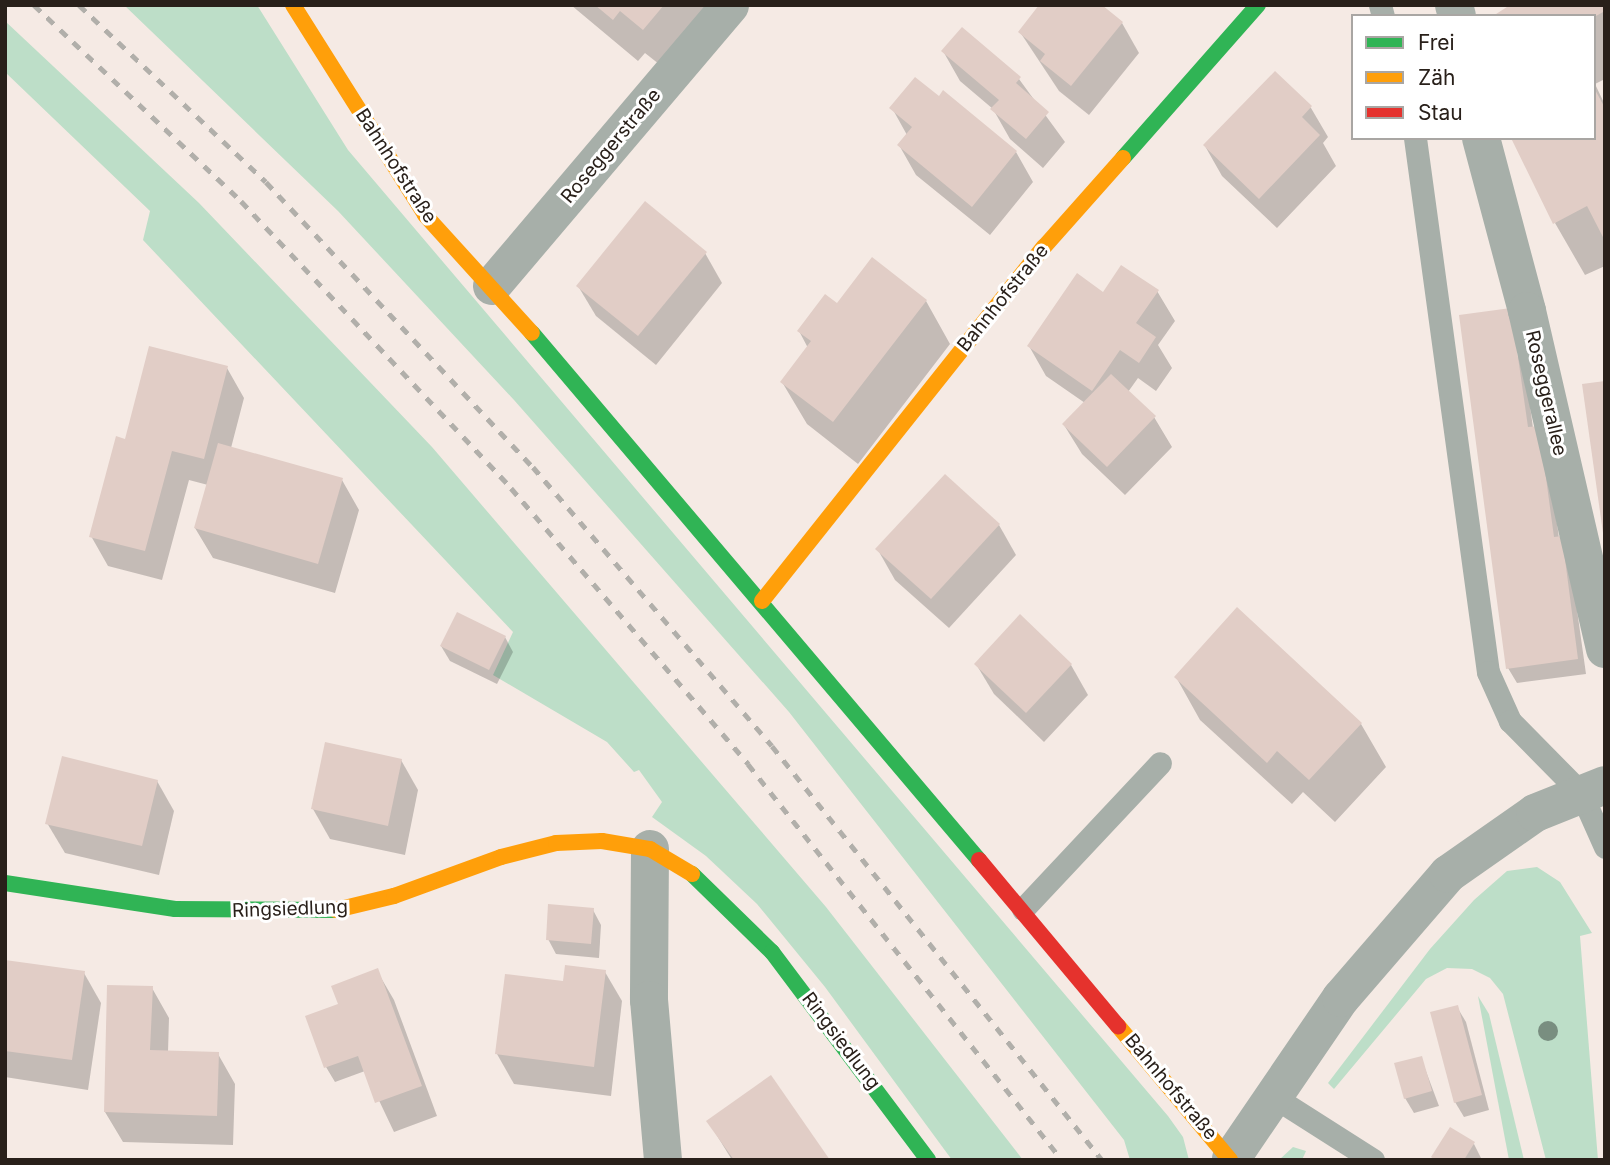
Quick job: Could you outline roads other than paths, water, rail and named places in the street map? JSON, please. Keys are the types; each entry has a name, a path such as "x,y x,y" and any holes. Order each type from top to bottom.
{"street":[{"name":"Bahnhofstraße","path":"293,5 425,215 492,286 762,601 1231,1159 1271,1095 1363,971 1448,874 1499,835 1593,789"},
{"name":"Roseggerstraße","path":"492,286 730,5"},
{"name":"Bahnhofstraße","path":"762,601 1044,247 1258,5"},
{"name":"Roseggerallee","path":"1482,140 1527,312 1605,649"},
{"name":"Ringsiedlung","path":"5,883 175,909 327,912 394,896 500,857 556,843 603,841 650,849 689,871 727,903 772,952 928,1160"},
{"path":"650,849 649,1000 663,1160"}],"lane":[{"path":"1415,140 1488,672 1510,721 1593,789 1605,847"},
{"path":"1023,909 1160,763"},
{"path":"1271,1095 1373,1160"}],"railway":[{"path":"34,5 241,201 511,488 748,764 1062,1160"},
{"path":"79,5 266,182 533,467 772,746 1102,1160"}]}
